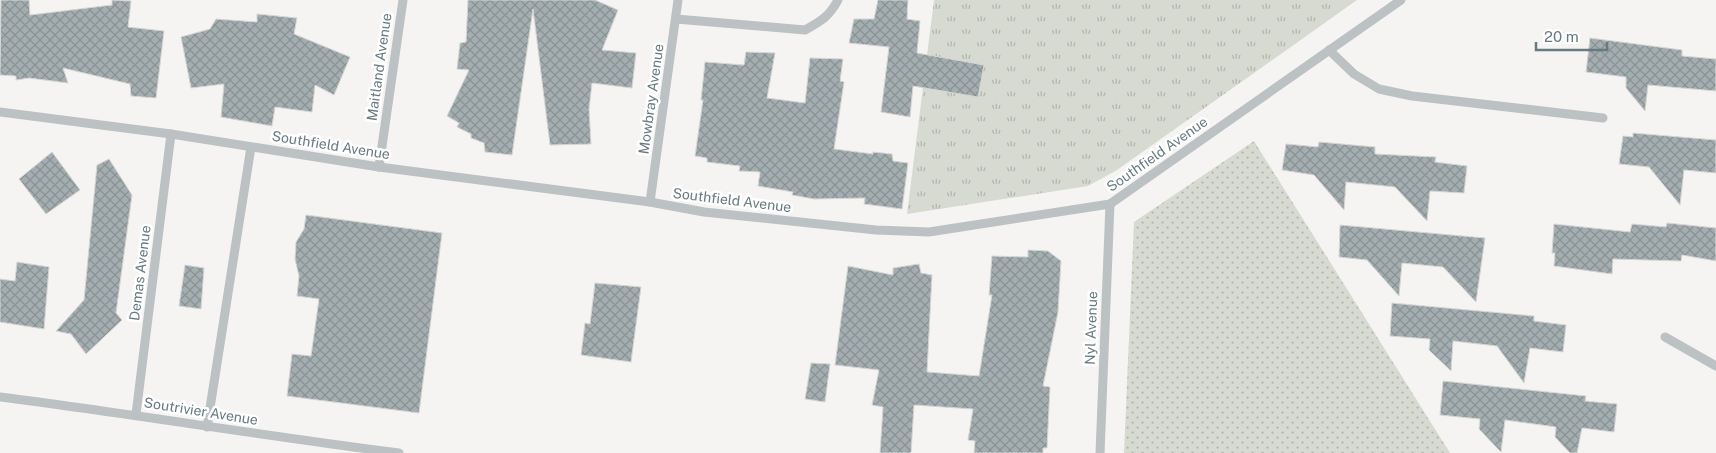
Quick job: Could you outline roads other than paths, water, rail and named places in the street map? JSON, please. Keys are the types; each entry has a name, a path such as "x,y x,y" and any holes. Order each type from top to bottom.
{"street":[{"name":"Maitland Avenue","path":"379,167 402,0"},
{"name":"Mowbray Avenue","path":"650,202 678,0"},
{"path":"676,19 805,30 824,20 838,0"},
{"name":"Southfield Avenue","path":"0,112 171,134 379,167 650,202 704,212 876,230 929,232 1110,204 1400,0"},
{"path":"1329,50 1354,74 1379,89 1412,96 1603,118"},
{"name":"Demas Avenue","path":"136,414 171,134"},
{"path":"207,427 251,147"},
{"name":"Nyl Avenue","path":"1100,453 1110,204"},
{"path":"1665,337 1716,366"},
{"name":"Soutrivier Avenue","path":"0,397 136,414 207,427 397,453"}]}
